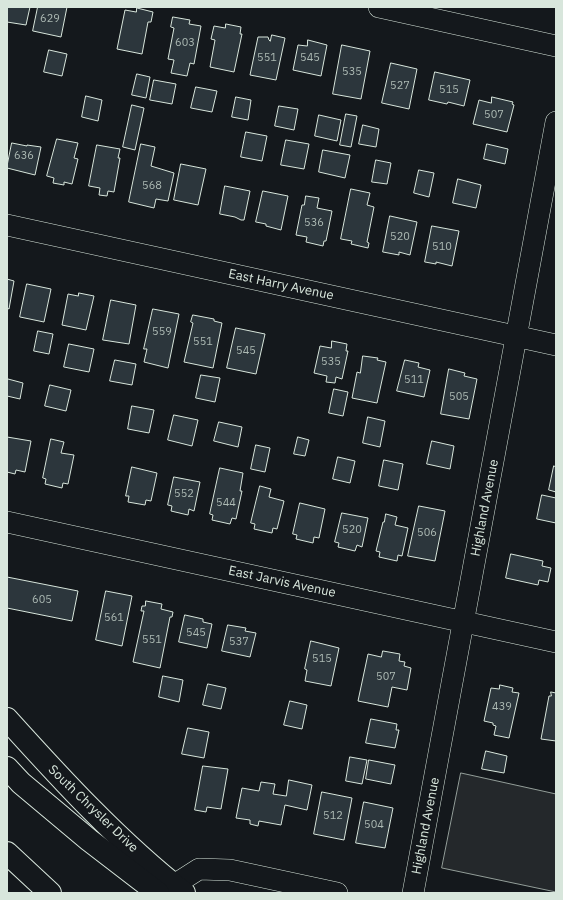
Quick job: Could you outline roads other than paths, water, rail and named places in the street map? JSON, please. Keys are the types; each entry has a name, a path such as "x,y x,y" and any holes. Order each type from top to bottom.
{"main road":[{"name":"South Chrysler Drive","path":"7,719 58,775 172,890"},
{"path":"7,768 21,783 83,835 172,890"},
{"path":"7,853 50,893"}],"street":[{"path":"379,7 556,46"},
{"name":"Highland Avenue","path":"413,893 556,122"},
{"name":"East Harry Avenue","path":"7,225 556,344"},
{"name":"East Jarvis Avenue","path":"7,522 556,642"},
{"path":"172,890 198,869 230,870 337,893"}]}
